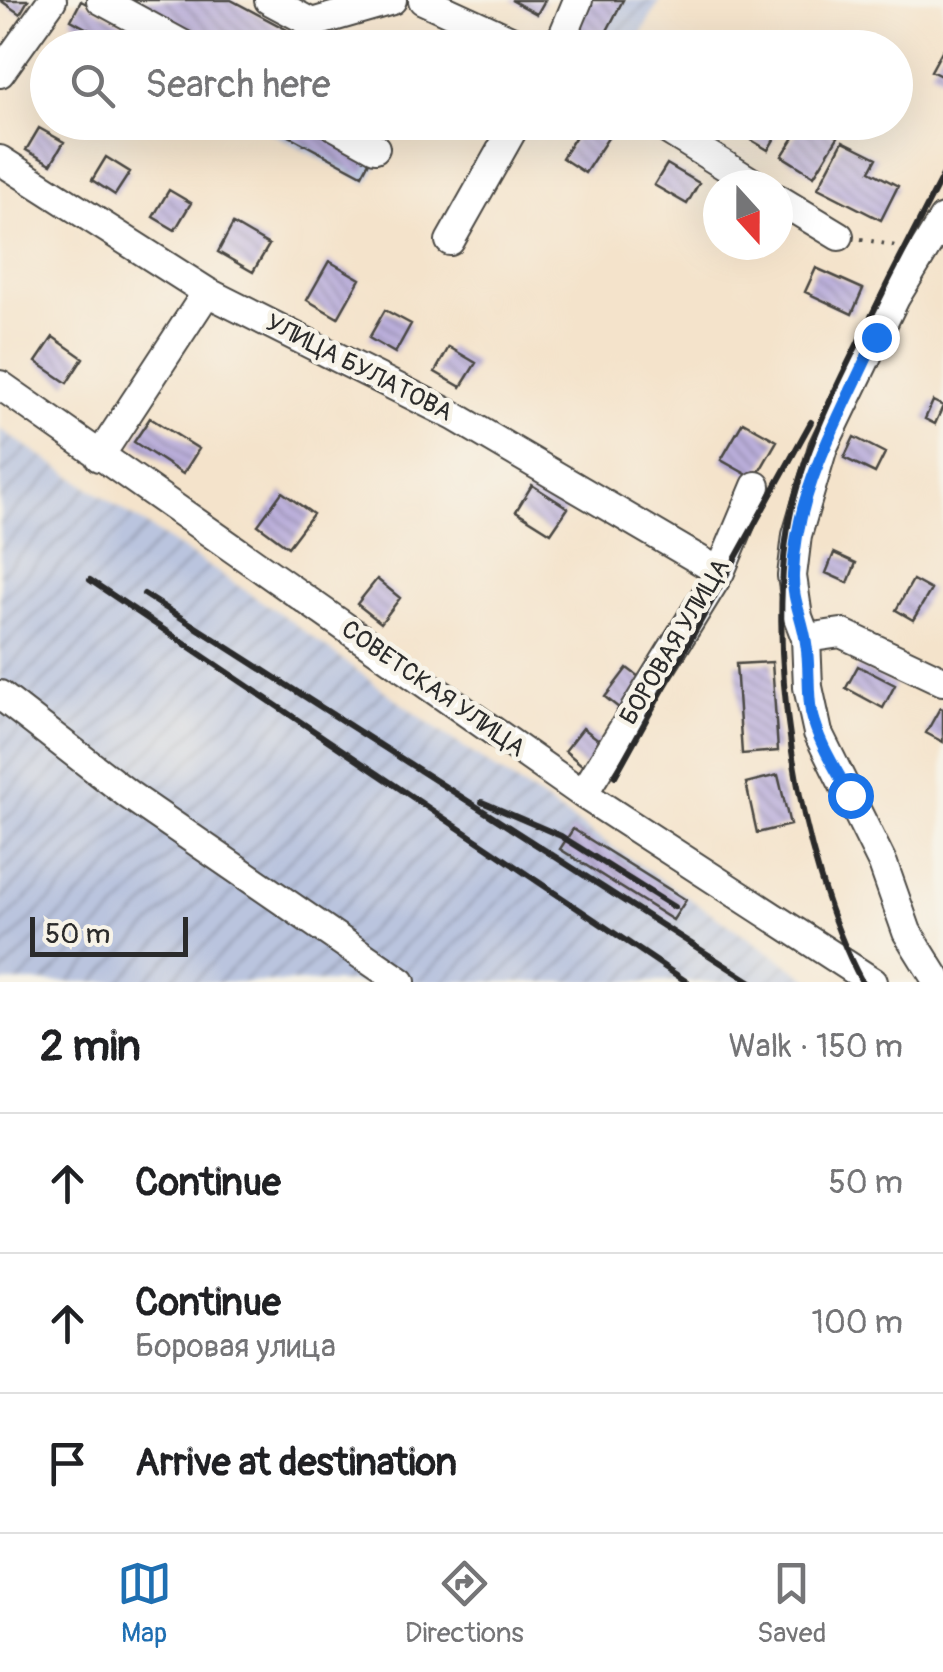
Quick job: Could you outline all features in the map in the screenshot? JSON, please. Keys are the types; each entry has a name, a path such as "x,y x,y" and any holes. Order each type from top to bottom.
{"street":[{"path":"31,30 52,0"},
{"path":"102,0 156,30"},
{"path":"270,0 312,22 392,0"},
{"path":"423,0 489,30"},
{"path":"566,30 578,0"},
{"path":"0,73 30,31"},
{"path":"360,140 374,148"},
{"path":"450,240 507,140"},
{"path":"685,140 732,170"},
{"name":"УЛИЦА БУЛАТОВА","path":"0,160 207,292 454,416 720,572"},
{"path":"793,208 839,236"},
{"path":"938,982 907,932 883,864 818,733 808,687 806,638 798,617 792,576 797,535 812,476 931,260 943,219"},
{"path":"99,456 207,292"},
{"name":"СОВЕТСКАЯ УЛИЦА","path":"0,384 583,794 873,982"},
{"name":"БОРОВАЯ УЛИЦА","path":"583,794 720,572 756,486"},
{"path":"806,638 841,633 943,681"},
{"path":"0,694 129,795 401,982"}],"path":[{"path":"839,236 931,260"}],"shaded area":[{"path":"578,0 660,0 643,30 566,30"},
{"path":"284,140 383,140 390,144 367,184"},
{"path":"0,429 281,614 432,726 814,982 0,982"}],"building":[{"path":"0,0 28,0 20,14"},
{"path":"122,0 231,0 287,30 178,30"},
{"path":"511,0 545,0 537,14"},
{"path":"592,0 623,0 607,30 576,30"},
{"path":"81,1 135,30 90,30 71,20"},
{"path":"943,49 943,77 931,71"},
{"path":"32,140 64,142 51,164 26,150"},
{"path":"297,140 343,140 372,156 362,175"},
{"path":"574,140 607,140 585,173 562,158"},
{"path":"751,140 774,140 768,150"},
{"path":"792,140 836,140 814,176 782,156"},
{"path":"843,141 877,158 870,171 898,186 881,220 818,188"},
{"path":"106,157 130,172 115,195 92,180"},
{"path":"667,164 699,183 687,204 654,185"},
{"path":"169,190 191,203 175,230 153,217"},
{"path":"233,224 269,245 253,272 218,252"},
{"path":"329,261 360,279 338,318 307,300"},
{"path":"816,268 863,289 852,314 805,292"},
{"path":"385,310 411,324 395,353 369,338"},
{"path":"53,337 83,358 67,383 36,362"},
{"path":"449,347 476,363 461,387 435,372"},
{"path":"933,401 943,406 935,424 925,419"},
{"path":"150,418 199,449 183,474 134,442"},
{"path":"743,422 777,441 755,479 721,460"},
{"path":"854,437 885,453 875,473 844,458"},
{"path":"532,485 568,508 551,533 516,511"},
{"path":"282,492 313,514 288,547 258,525"},
{"path":"834,553 856,563 848,583 826,573"},
{"path":"377,579 400,598 381,623 357,604"},
{"path":"913,580 931,590 913,620 896,610"},
{"path":"772,662 778,751 742,754 736,664"},
{"path":"858,666 895,685 883,708 846,688"},
{"path":"627,668 647,683 624,712 605,697"},
{"path":"940,708 943,709 943,742 926,733"},
{"path":"583,728 607,746 588,770 565,751"},
{"path":"778,775 790,825 757,833 746,783"},
{"path":"573,829 686,900 673,920 560,849"}],"railway":[{"path":"886,286 943,175"},
{"path":"862,982 839,933 804,814 784,685 781,621 784,561 800,477 836,389 891,276"},
{"path":"615,776 811,422"},
{"path":"90,580 687,982"},
{"path":"144,594 751,982"},
{"path":"482,802 561,836 674,907"}],"route":[{"path":"850,795 826,752 811,711 806,638 798,617 792,576 797,535 812,476 876,337"}]}
